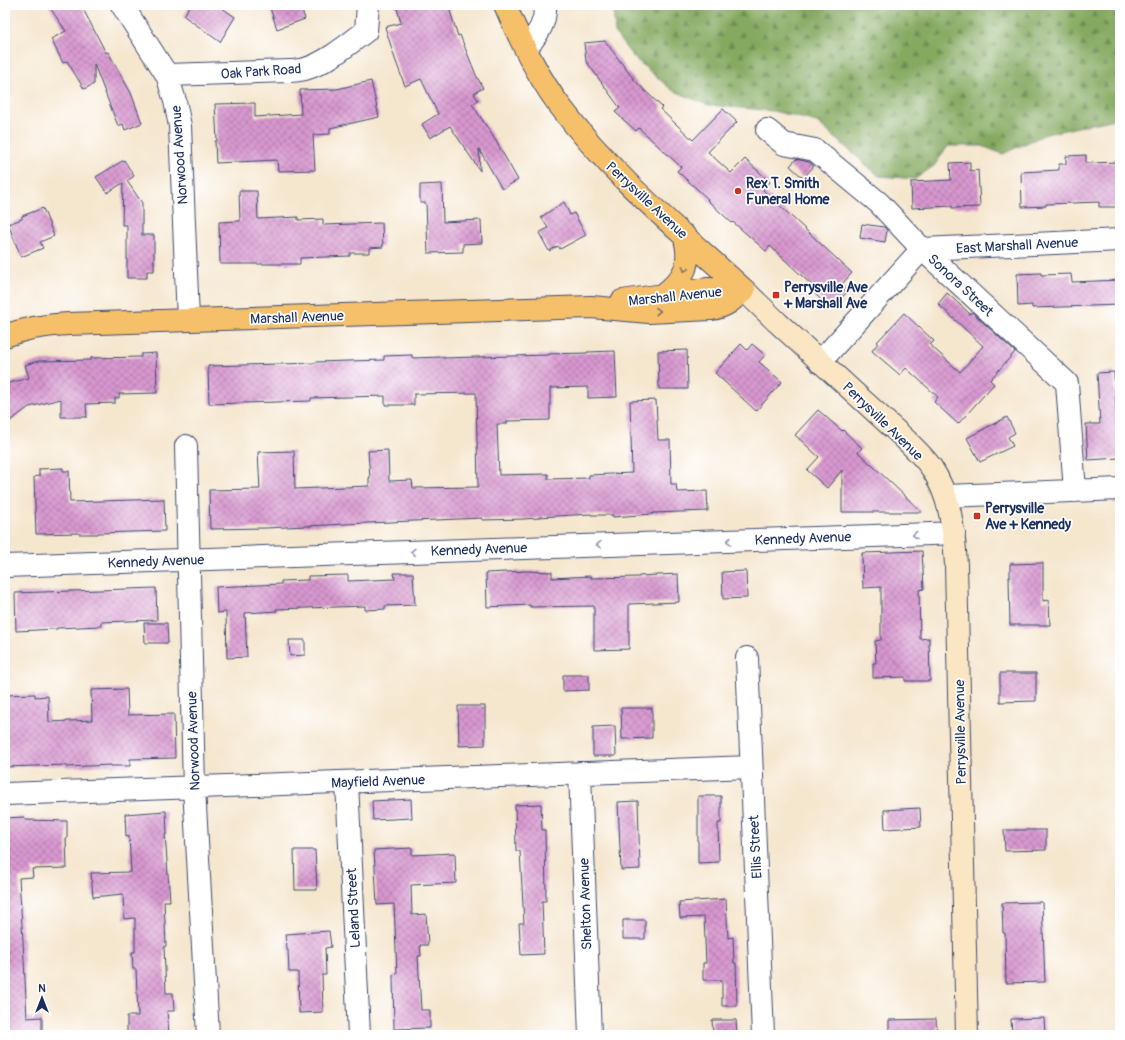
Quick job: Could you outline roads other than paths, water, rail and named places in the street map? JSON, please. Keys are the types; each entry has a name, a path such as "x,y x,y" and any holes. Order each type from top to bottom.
{"main road":[{"name":"Perrysville Avenue","path":"505,5 526,49 559,105 602,157 623,179 904,438 930,466 946,496 954,533 956,565 967,1035"},
{"path":"663,295 678,282 685,270 688,254 684,235"},
{"name":"Marshall Avenue","path":"5,336 51,325 591,306 708,289 744,290"},
{"name":"Marshall Avenue","path":"591,306 649,312 711,309 726,305 744,290"}],"street":[{"name":"Norwood Avenue","path":"122,5 167,76 175,101 180,126 188,320"},
{"name":"Oak Park Road","path":"167,76 306,69 342,50 366,31 368,5"},
{"path":"526,49 544,21 545,5"},
{"name":"Sonora Street","path":"767,130 784,144 815,150 879,203 922,250 1068,383 1075,491"},
{"name":"East Marshall Avenue","path":"922,250 1120,240"},
{"path":"820,362 922,250"},
{"name":"Norwood Avenue","path":"186,446 194,788 208,1035"},
{"path":"946,496 1120,489"},
{"name":"Kennedy Avenue","path":"5,566 954,533"},
{"name":"Ellis Street","path":"747,658 763,1035"},
{"name":"Mayfield Avenue","path":"5,794 751,767"},
{"name":"Shelton Avenue","path":"580,773 590,1035"},
{"name":"Leland Street","path":"347,782 359,1035"}],"place":[{"name":"Rex T. Smith Funeral Home","path":"738,191"},
{"name":"Perrysville Ave + Marshall Ave","path":"776,295"},
{"name":"Perrysville Ave + Kennedy","path":"977,516"}]}
